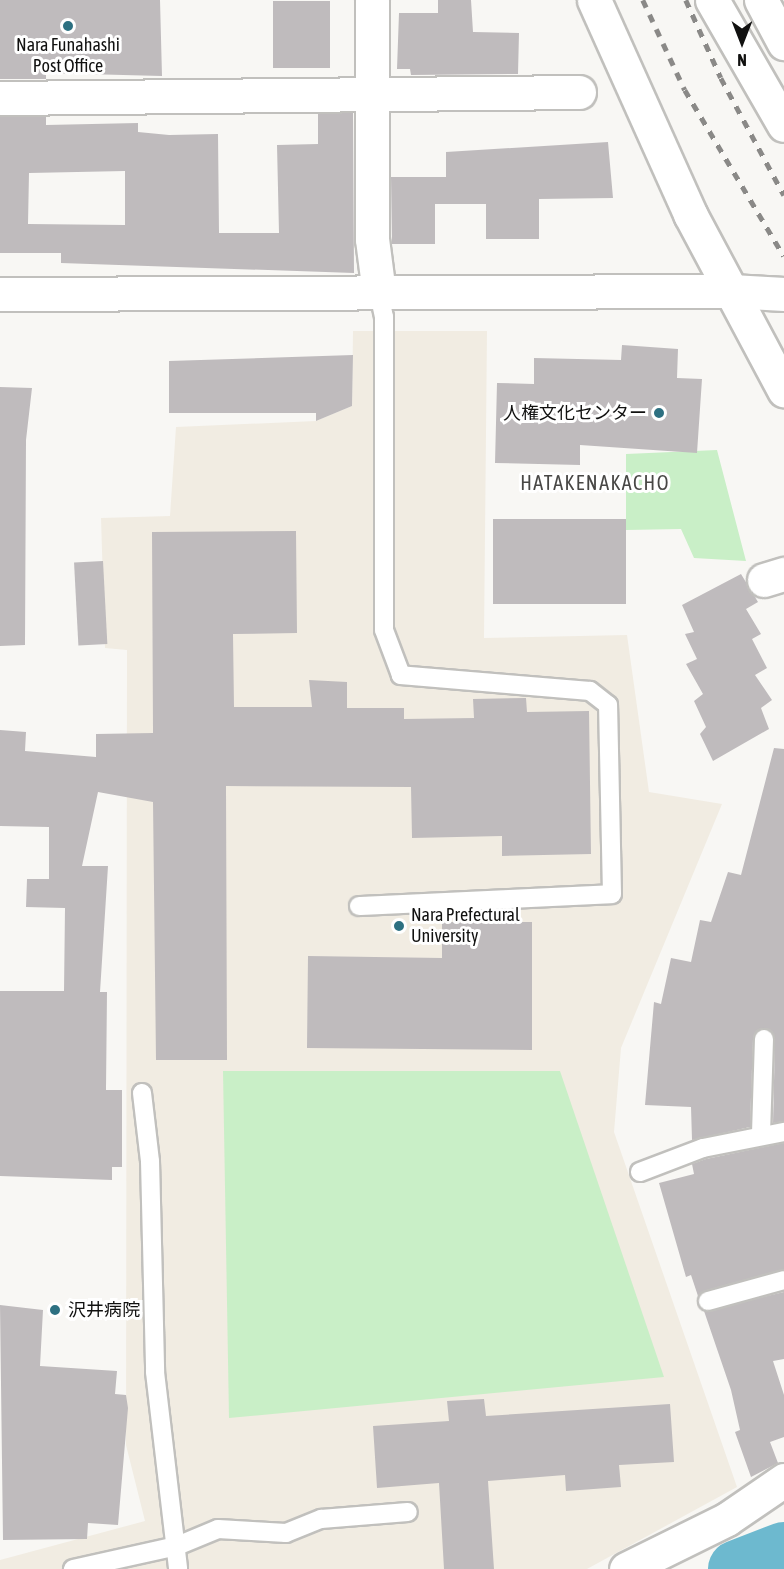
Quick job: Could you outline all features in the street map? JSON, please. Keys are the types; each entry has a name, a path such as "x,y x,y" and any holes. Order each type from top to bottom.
{"street":[{"path":"372,0 372,239 379,293"},
{"path":"594,0 731,291 784,390"},
{"path":"712,0 784,124"},
{"path":"761,0 784,43"},
{"path":"0,98 372,96 579,92"},
{"path":"0,294 731,291 784,294"},
{"path":"626,1569 727,1519 784,1480"}],"lane":[{"path":"359,906 612,894 608,705 590,691 401,675 384,630 384,317 379,293"},
{"path":"761,1134 764,1040"},
{"path":"142,1093 150,1161 155,1372 178,1569"},
{"path":"640,1172 761,1134 784,1132"},
{"path":"708,1301 784,1280"},
{"path":"73,1569 177,1546 218,1529 286,1533 321,1519 408,1512"}],"shaded area":[{"name":"Nara Prefectural University","path":"353,331 487,331 484,638 627,635 649,792 722,804 621,1048 614,1132 737,1487 587,1569 0,1569 0,1560 145,1521 126,1445 127,650 105,648 101,518 170,516 176,427 316,421 352,406"}],"green space":[{"path":"717,450 746,561 694,558 681,529 626,530 626,454"},
{"path":"223,1071 560,1071 664,1377 229,1418"}],"building":[{"path":"0,0 160,0 162,76 46,73 46,79 0,79"},
{"path":"438,0 471,0 473,32 519,33 518,74 411,75 410,69 397,69 399,13 438,13"},
{"path":"273,1 330,1 330,68 273,68"},
{"path":"318,113 353,113 354,273 61,263 61,253 0,253 0,117 46,116 46,125 138,123 138,132 169,135 218,134 219,233 279,233 277,145 318,144","holes":["125,171 125,225 28,224 29,173"]},
{"path":"608,142 613,198 539,199 539,239 486,239 486,204 435,204 435,244 392,244 391,177 446,177 446,152"},
{"path":"622,345 678,349 677,378 702,379 697,453 580,445 580,465 495,463 497,383 534,384 534,358 621,360"},
{"path":"353,355 352,406 316,421 316,413 169,413 169,361"},
{"path":"0,387 32,388 26,440 25,645 0,646"},
{"path":"493,519 626,519 626,604 493,604"},
{"path":"296,531 297,633 233,634 234,707 312,707 309,680 347,682 347,708 404,708 404,719 474,718 473,699 526,698 527,712 589,711 591,854 502,856 502,836 412,838 411,787 226,786 227,1060 156,1060 153,802 98,792 82,866 108,866 100,992 107,992 106,1090 122,1090 122,1167 112,1167 112,1180 0,1176 0,991 64,991 65,908 26,907 27,879 49,879 49,827 0,826 0,730 26,732 25,751 96,757 96,734 153,733 152,532"},
{"path":"103,561 107,644 78,645 74,563"},
{"path":"741,574 758,602 746,609 761,634 752,639 767,668 755,675 772,700 761,708 769,729 713,761 700,734 706,727 694,701 703,694 686,664 697,659 685,634 694,632 682,605"},
{"path":"774,748 784,749 784,1121 773,1123 775,1039 764,1028 753,1039 750,1127 692,1140 691,1107 645,1105 654,1002 661,1004 671,958 691,962 700,920 711,922 728,872 741,875"},
{"path":"442,922 532,922 532,1050 307,1048 308,956 442,958"},
{"path":"784,1143 784,1269 698,1296 691,1275 686,1277 659,1183 694,1174 692,1164 706,1159"},
{"path":"784,1292 784,1359 773,1361 784,1395 784,1437 770,1442 778,1463 751,1477 735,1432 740,1430 731,1390 704,1311"},
{"path":"0,1305 43,1310 40,1366 117,1371 115,1394 126,1395 128,1408 118,1525 88,1523 87,1539 3,1540"},
{"path":"484,1399 486,1416 670,1404 674,1462 619,1465 621,1487 566,1491 565,1475 488,1481 494,1569 444,1569 439,1483 377,1488 373,1426 449,1421 447,1401"}],"waterway":[{"path":"737,1569 784,1551"}],"railway":[{"path":"643,0 685,90 784,256"},
{"path":"686,0 721,78 784,195"}],"place":[{"name":"Nara Funahashi Post Office","path":"68,26"},
{"name":"人権文化センター","path":"659,413"},
{"name":"Nara Prefectural University","path":"399,926"},
{"name":"沢井病院","path":"55,1310"}],"district":[{"name":"HATAKENAKACHO","path":"595,482"}]}
